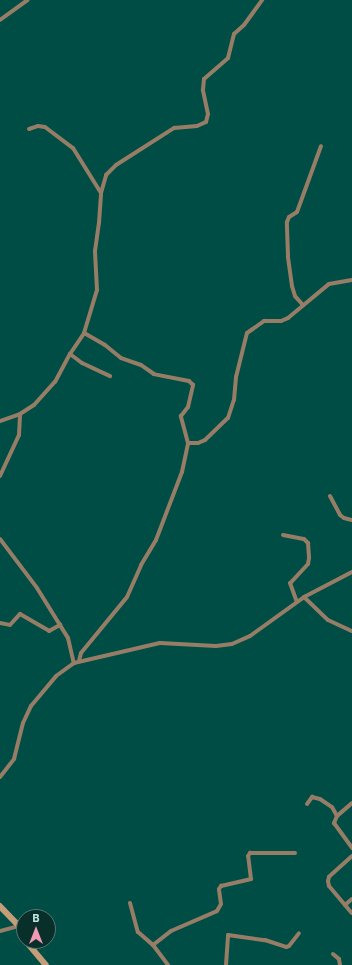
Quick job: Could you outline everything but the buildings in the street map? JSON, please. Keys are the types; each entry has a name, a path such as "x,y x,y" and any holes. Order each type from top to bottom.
{"street":[{"path":"0,20 28,0"},
{"path":"0,420 20,414 34,405 52,386 84,333 97,290 94,257 100,223 101,193 106,175 122,161 174,128 196,126 206,122 208,114 203,90 204,79 228,58 234,34 244,25 262,0"},
{"path":"29,128 38,126 45,127 73,148 101,193"},
{"path":"303,305 296,296 292,286 288,256 287,222 289,217 297,212 321,146"},
{"path":"188,443 198,443 205,440 228,418 234,400 236,378 247,334 264,321 285,320 328,284 352,280"},
{"path":"79,661 81,653 127,596 141,565 156,540 182,472 188,443 181,416 188,407 192,383 154,374 141,365 121,358 106,345 84,333"},
{"path":"70,354 82,363 110,376"},
{"path":"0,476 19,435 20,414"},
{"path":"330,496 340,515 344,518 352,520"},
{"path":"283,535 304,539 308,543 308,564 290,583 297,602"},
{"path":"0,539 37,588 60,625 70,644 74,663"},
{"path":"1,775 14,759 23,723 31,706 56,676 74,663 160,643 216,646 232,644 250,636 304,597 352,572"},
{"path":"304,597 328,620 352,631"},
{"path":"0,623 10,626 20,614 49,632 60,625"},
{"path":"307,804 312,797 320,799 332,807 337,816"},
{"path":"352,803 337,816 334,823 352,848"},
{"path":"153,945 171,931 217,910 221,904 219,889 221,886 252,879 248,856 250,853 295,853"},
{"path":"352,856 329,877 328,881 329,886 352,913"},
{"path":"345,905 352,899"},
{"path":"130,903 138,932 153,945 168,965"},
{"path":"0,906 16,923"},
{"path":"0,931 16,927"},
{"path":"226,965 228,934 265,940 286,947 289,946 300,933"},
{"path":"33,949 46,965"},
{"path":"333,954 339,959 340,965"}]}
